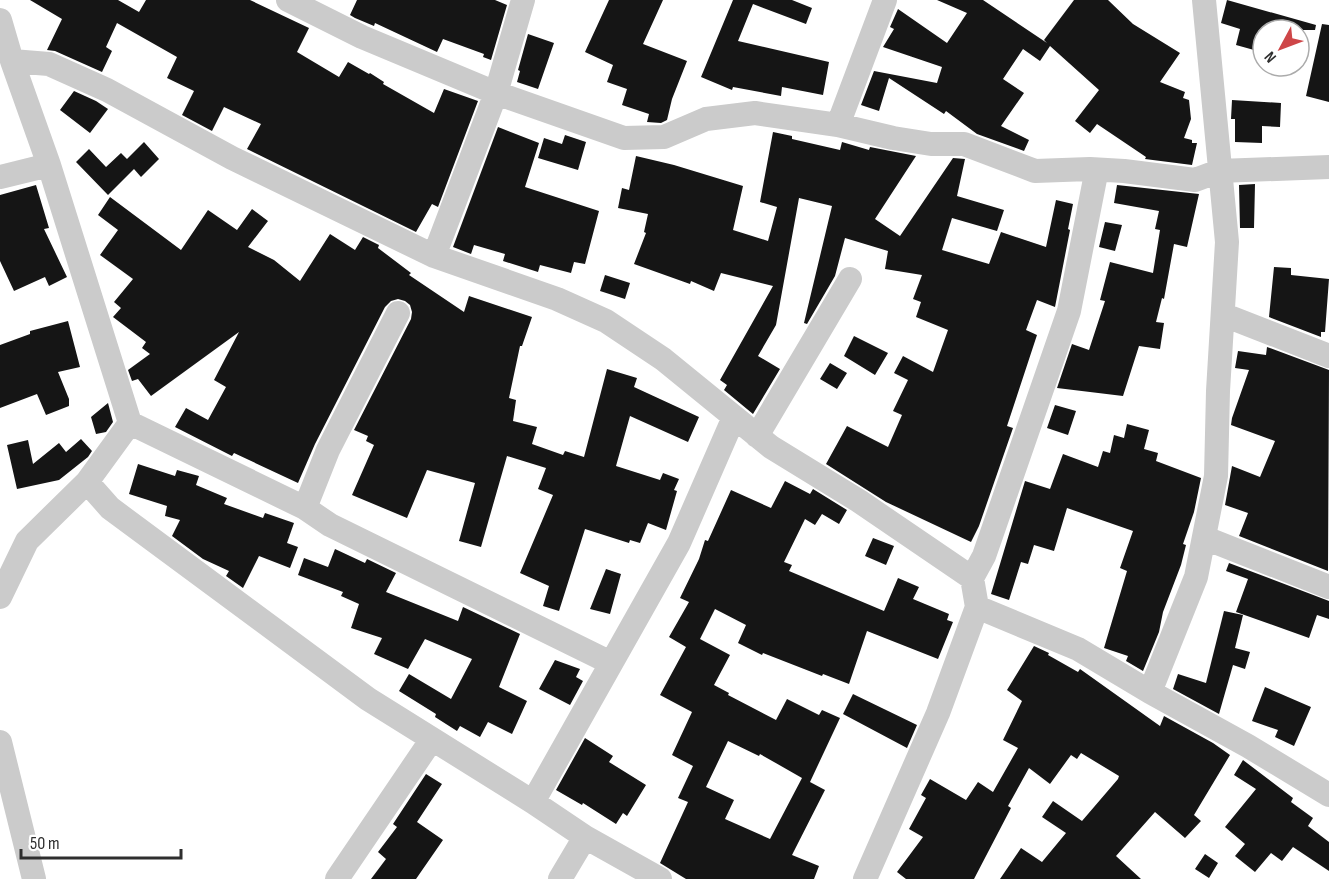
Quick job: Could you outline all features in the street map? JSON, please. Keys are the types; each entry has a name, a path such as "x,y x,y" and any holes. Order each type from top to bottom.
{"street":[{"path":"288,0 362,37 496,93 624,138 663,137 706,119 755,113 838,125 931,144 964,144 1035,171 1090,169 1195,180 1219,171 1329,167"},
{"path":"434,256 496,93 523,0"},
{"path":"838,125 885,0"},
{"path":"1150,692 1196,577 1216,476 1218,391 1227,242 1204,0"},
{"path":"0,20 12,62 49,165 130,423 305,508 330,525 610,663"},
{"path":"12,62 49,64 107,90 232,158 434,256 557,299 606,321 663,359 771,447 859,501 972,578"},
{"path":"0,177 49,165"},
{"path":"865,879 938,713 977,607 972,578 984,556 1069,311 1095,179 1090,169"},
{"path":"757,435 850,279"},
{"path":"305,508 328,450 398,313"},
{"path":"1224,315 1329,356"},
{"path":"533,802 678,543 734,417"},
{"path":"0,597 27,541 87,482 130,423"},
{"path":"87,482 110,508 369,699 585,837 660,879"},
{"path":"1205,538 1329,587"},
{"path":"977,607 1078,649 1329,795"},
{"path":"337,879 432,739"},
{"path":"0,742 34,879"},
{"path":"560,879 585,837"}],"building":[{"path":"30,0 118,0 139,12 146,0 250,0 309,28 297,52 339,77 348,62 434,113 444,89 478,101 438,207 432,204 416,232 247,149 261,124 224,107 212,131 182,115 194,91 167,78 177,57 117,23 106,47 112,51 102,72 55,51 47,50 62,19"},
{"path":"357,0 495,0 507,5 491,60 483,57 484,54 443,39 437,52 375,23 374,26 355,18 350,15"},
{"path":"609,0 663,0 643,44 687,61 672,99 667,120 661,123 647,122 649,114 622,105 627,89 607,82 613,65 585,52"},
{"path":"733,0 792,0 812,8 806,24 753,4 738,41 829,62 823,95 782,87 781,96 733,87 732,90 701,77"},
{"path":"937,0 983,0 1047,43 1044,40 1074,0 1108,0 1133,24 1180,53 1160,82 1185,92 1183,98 1189,100 1191,119 1184,138 1197,143 1192,165 1145,159 1146,157 1097,124 1090,133 1075,121 1099,90 1050,46 1040,61 1023,49 1003,79 1024,93 1001,126 1029,140 1024,151 977,134 946,111 944,114 889,78 879,111 861,105 874,71 937,83 942,67 883,47 894,29 890,27 898,9 947,43 967,13"},
{"path":"1227,0 1291,18 1251,18 1251,49 1236,45 1240,29 1221,23"},
{"path":"1311,24 1316,25 1315,30 1311,30"},
{"path":"1322,24 1329,25 1329,102 1306,96"},
{"path":"528,34 554,43 538,89 517,82"},
{"path":"74,91 108,109 90,133 60,110"},
{"path":"1232,100 1281,103 1280,127 1262,126 1262,143 1235,142 1235,119 1231,119"},
{"path":"498,127 539,143 525,187 599,211 585,264 574,262 571,273 540,265 538,272 503,261 505,254 474,245 471,254 453,247"},
{"path":"773,132 792,136 792,139 840,150 842,142 869,150 870,147 916,156 875,219 900,236 953,158 965,159 957,196 1004,210 997,231 952,218 942,250 989,264 1001,232 1046,247 1056,200 1073,204 1055,307 1037,300 1026,330 1037,335 1007,426 1013,428 979,526 971,542 886,502 826,464 847,426 888,447 902,415 893,411 908,380 894,373 903,356 933,372 948,330 916,317 921,302 913,299 922,275 885,269 888,251 845,238 835,276 807,324 804,323 832,206 799,198 776,325 758,356 780,369 753,414 724,390 727,385 720,380 773,286 721,273 714,291 691,281 690,284 634,264 646,233 644,232 648,214 618,208 622,188 629,190 636,156 743,186 733,230 768,241 777,207 760,202"},
{"path":"565,135 586,142 578,170 538,158 544,138 562,144"},
{"path":"144,142 159,159 141,177 134,169 108,195 76,162 89,149 106,167 121,153 127,159"},
{"path":"1255,184 1254,228 1240,228 1239,185"},
{"path":"36,185 49,228 44,229 67,277 49,286 45,277 14,291 0,261 0,195"},
{"path":"1117,185 1199,194 1187,247 1174,244 1164,299 1162,298 1156,322 1164,323 1160,349 1139,346 1123,396 1057,388 1072,344 1089,350 1105,301 1100,300 1110,262 1153,273 1160,230 1155,229 1159,211 1114,203"},
{"path":"110,197 181,250 208,210 237,230 252,209 268,221 248,247 274,260 300,281 330,234 355,250 363,237 379,245 378,248 411,273 409,275 464,312 469,296 532,317 522,346 520,346 509,398 516,400 513,421 537,427 532,444 563,455 565,451 584,457 607,369 637,378 634,387 699,417 688,442 630,416 616,466 660,480 663,473 679,479 674,490 677,491 666,530 648,523 640,543 630,540 629,543 585,529 559,611 543,606 549,586 520,573 553,495 538,489 546,468 507,456 481,547 459,541 475,483 427,470 407,518 352,495 374,445 366,441 368,436 354,430 411,319 410,305 398,299 391,301 385,307 315,444 298,483 234,453 232,456 175,427 186,408 208,420 226,387 214,380 239,332 151,396 138,379 132,381 128,370 150,354 142,348 146,342 113,317 121,308 114,302 133,279 100,255 118,230 98,215"},
{"path":"1105,222 1122,225 1115,251 1099,247"},
{"path":"1274,267 1291,268 1291,275 1329,279 1325,332 1321,332 1321,337 1269,317"},
{"path":"605,275 630,283 625,299 600,291"},
{"path":"68,321 80,367 58,372 69,399 69,406 46,415 37,394 0,408 0,345 30,334 30,331"},
{"path":"854,336 888,353 875,375 844,356"},
{"path":"1267,347 1329,370 1328,571 1239,536 1248,513 1225,505 1232,466 1260,477 1275,441 1231,425 1249,370 1235,368 1238,351 1266,355"},
{"path":"830,363 847,373 837,389 820,379"},
{"path":"108,403 113,422 106,432 96,434 91,417"},
{"path":"1055,405 1076,411 1068,435 1047,428"},
{"path":"1127,424 1149,430 1144,449 1158,453 1156,461 1201,478 1194,512 1183,544 1186,545 1181,565 1163,612 1159,632 1143,671 1126,661 1128,656 1104,648 1127,571 1120,568 1133,531 1067,508 1054,551 1034,545 1028,564 1021,562 1009,600 991,594 1025,481 1050,489 1063,454 1098,467 1103,451 1110,453 1114,435 1124,438"},
{"path":"81,439 92,451 88,457 59,480 17,489 7,445 28,440 33,464 59,443 66,452"},
{"path":"138,464 175,476 177,470 199,476 196,485 227,498 224,504 263,518 265,513 294,523 287,543 298,547 290,568 259,556 243,588 226,576 229,571 203,559 172,536 180,520 165,516 167,506 129,494"},
{"path":"785,481 810,494 813,489 847,510 839,524 822,514 815,525 805,519 784,562 792,565 789,571 884,611 898,578 919,587 913,599 949,614 947,620 953,622 938,659 867,631 849,684 763,653 762,655 738,643 746,625 715,609 700,639 730,655 714,685 729,693 728,695 776,720 787,699 819,715 822,710 840,718 810,782 825,790 792,855 819,866 814,879 686,879 660,863 688,802 678,798 693,766 672,755 692,712 660,695 686,647 669,637 689,602 680,598 699,559 705,540 708,541 731,490 771,508","holes":["728,741 759,756 760,754 802,778 770,839 725,819 734,800 706,787"]},
{"path":"873,538 894,546 886,565 865,556"},
{"path":"335,549 365,563 367,559 396,573 386,592 458,621 463,607 520,634 499,687 527,701 512,734 488,722 480,737 460,726 457,731 435,717 436,714 399,691 409,674 451,699 472,659 425,639 408,669 374,654 382,638 351,628 359,604 341,596 343,592 298,575 304,558 328,567"},
{"path":"1229,563 1329,601 1329,619 1317,615 1309,638 1236,612 1248,579 1226,571"},
{"path":"606,569 621,574 610,614 590,609"},
{"path":"1224,611 1243,615 1235,648 1250,652 1245,669 1233,665 1219,714 1173,689 1178,674 1206,683"},
{"path":"1034,646 1078,672 1080,669 1160,726 1164,716 1230,755 1194,815 1201,821 1185,838 1155,812 1116,856 1141,879 1000,879 1021,848 1042,862 1066,833 1042,817 1053,801 1082,821 1118,779 1119,776 1081,753 1077,759 1071,755 1050,784 1029,768 1008,806 1011,808 974,879 906,879 897,872 923,837 909,829 926,798 921,795 930,779 966,800 978,782 993,792 1018,748 1003,740 1022,701 1007,690"},
{"path":"555,660 580,669 576,677 583,681 570,705 539,689"},
{"path":"1265,687 1311,707 1294,746 1275,737 1278,730 1252,721"},
{"path":"853,694 917,725 907,748 843,714"},
{"path":"585,738 613,756 609,762 646,785 627,816 623,813 616,824 583,803 582,805 556,790"},
{"path":"1243,760 1293,798 1291,802 1313,818 1308,826 1329,842 1329,871 1293,847 1282,861 1271,853 1255,872 1235,856 1245,844 1225,827 1256,789 1234,775"},
{"path":"426,774 442,784 417,822 443,840 416,879 371,879 386,859 378,852 397,827 393,824"},
{"path":"1205,854 1218,863 1209,878 1195,869"}]}
